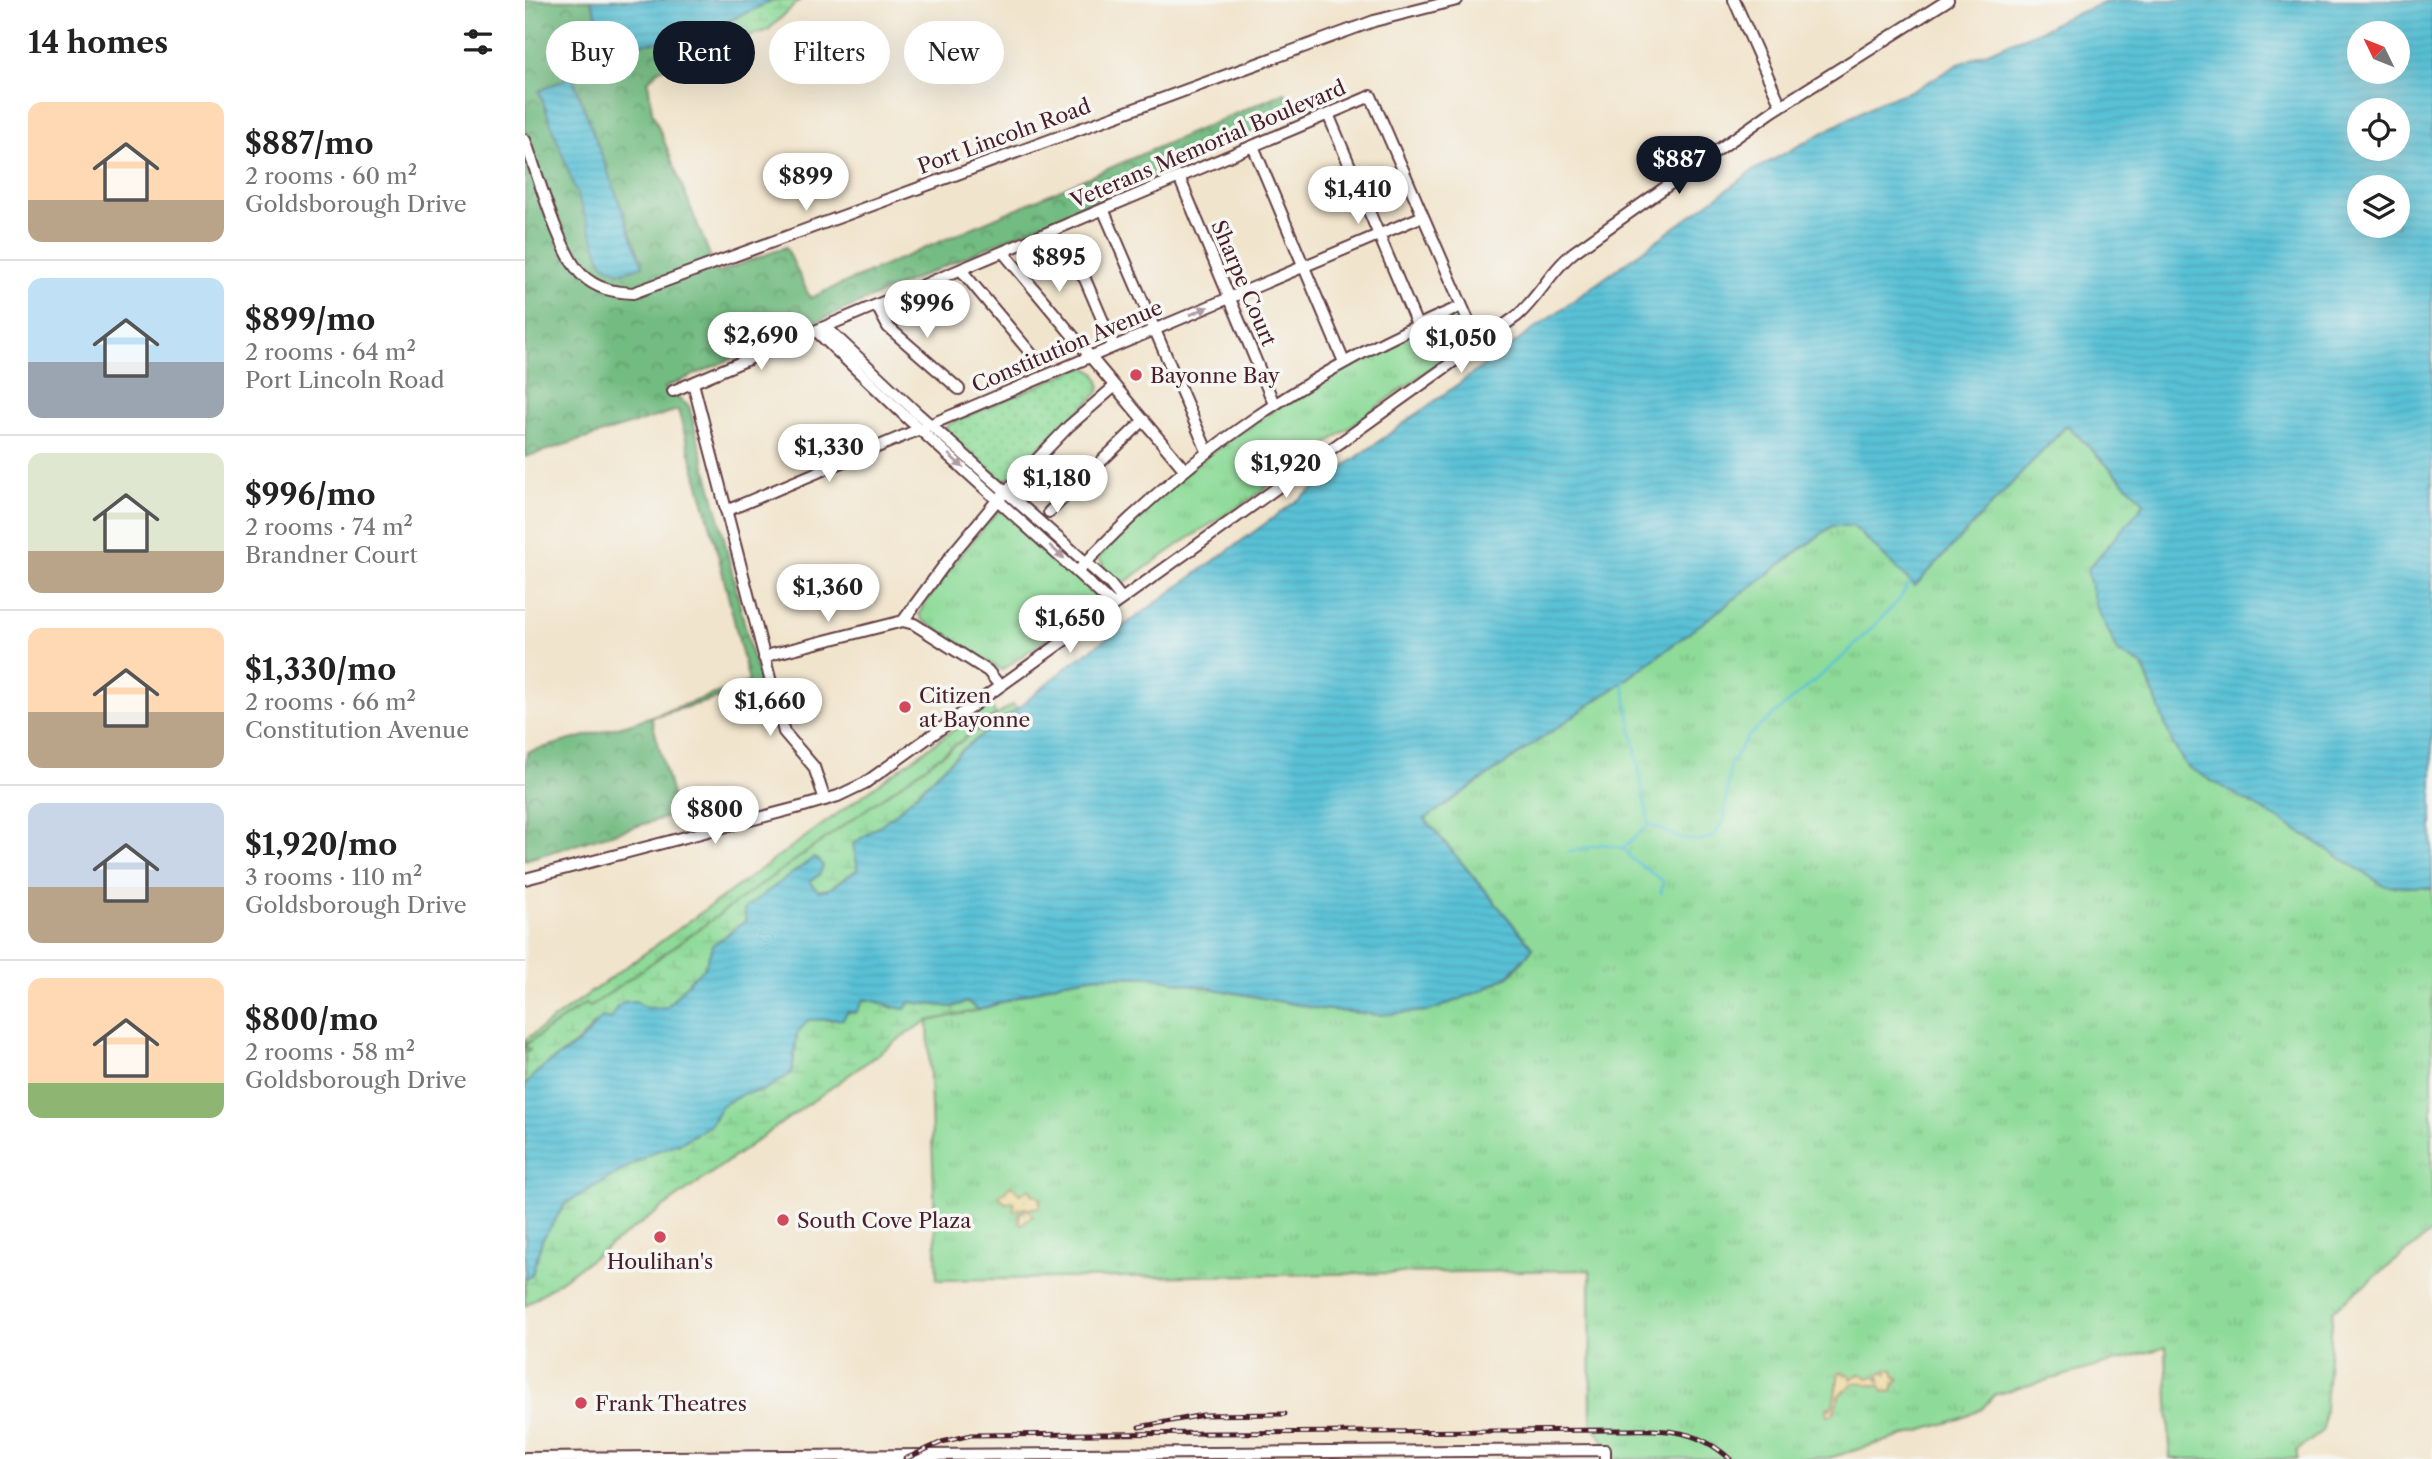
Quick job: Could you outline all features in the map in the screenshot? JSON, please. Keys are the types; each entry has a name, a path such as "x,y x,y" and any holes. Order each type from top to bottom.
{"street":[{"name":"Port Lincoln Road","path":"525,140 570,258 583,276 603,289 632,293 1340,33 1374,21 1457,0"},
{"path":"1734,0 1781,106"},
{"path":"525,878 825,800 865,783 1528,306 1569,256 1781,106 1948,0"},
{"name":"Veterans Memorial Boulevard","path":"673,391 1371,96 1423,216"},
{"path":"1328,114 1417,325"},
{"path":"1253,146 1344,362"},
{"name":"Sharpe Court","path":"1179,177 1274,404"},
{"path":"1103,209 1207,451"},
{"path":"1423,216 1478,343"},
{"name":"Constitution Avenue","path":"726,511 1423,216"},
{"path":"1049,233 1085,279 1114,347"},
{"path":"1003,252 1184,469"},
{"path":"961,270 1039,363"},
{"path":"877,306 888,327 959,389"},
{"path":"1082,567 1184,469 1274,404 1344,362 1417,325 1462,306"},
{"path":"821,329 823,340 925,426 1118,602"},
{"path":"693,383 786,736 810,762 819,777 825,800"},
{"path":"903,621 954,552 1002,495 1069,426 1115,386"},
{"path":"1049,512 1144,420"},
{"path":"764,659 773,654 903,621 915,624 988,671 1000,686"},
{"path":"525,1458 1605,1455"}],"green space":[{"path":"525,0 591,0 599,21 546,21 546,84 554,84 539,91 643,266 575,84 639,84 639,44 653,42 653,76 648,81 652,111 717,273 786,247 810,298 1285,92 1294,112 1246,135 664,388 689,406 752,656 763,686 651,717 677,814 525,860 527,752 629,724 749,682 714,538 678,410 525,457"},
{"path":"591,0 800,0 778,21 769,21 768,30 755,34 755,21 653,21 653,42 639,44 639,21 599,21"},
{"path":"1451,316 1457,317 1463,326 1464,344 1252,498 1125,582 1120,579 1115,583 1099,567 1103,564 1098,558 1133,520 1215,450 1308,389 1356,362"},
{"path":"1079,368 1088,369 1095,374 1099,382 1099,392 1007,480 999,478 945,428 949,424"},
{"path":"2067,425 2145,503 2143,666 2172,742 2292,827 2385,886 2432,889 2432,1232 2333,1310 2323,1431 2297,1451 2297,1459 2170,1459 2166,1347 1994,1395 1982,1409 1960,1419 1829,1458 1615,1459 1591,1422 1590,1270 937,1280 928,1021 979,1010 1065,981 1099,976 1151,977 1320,1009 1379,1015 1483,990 1511,975 1533,948 1425,819 1623,682 1832,526 1853,526 1915,585"},
{"path":"1000,509 1097,594 1094,599 1097,603 1002,670 922,620 919,614 961,554"},
{"path":"989,704 996,714 918,773 590,1008 585,1004 526,1044 530,1050 525,1054 525,1040"},
{"path":"1013,704 1017,709 963,749 893,816 854,844 858,869 829,889 818,891 809,881 819,875 819,860 813,858 758,899 746,920 713,945 704,969 693,977 667,1007 647,1008 635,1001 617,1007 611,1019 594,1023 578,1041 532,1077 525,1087 525,1054 530,1050 525,1045 585,1004 590,1007"},
{"path":"863,999 893,1008 910,1002 952,1007 967,1002 979,1010 928,1021 912,1030 525,1306 525,1280 532,1275 542,1240 566,1203 656,1151 682,1142 710,1125 722,1105 745,1093 762,1091 792,1073 797,1034 808,1019 832,1020 847,1012 856,1012"}],"sand":[{"path":"1011,1185 1020,1194 1030,1188 1032,1194 1040,1197 1040,1207 1028,1209 1033,1216 1022,1224 1019,1222 1020,1213 1026,1208 1014,1211 1014,1202 1005,1203 999,1196"},
{"path":"1887,1369 1893,1370 1895,1377 1899,1378 1891,1392 1884,1392 1880,1386 1856,1383 1840,1394 1833,1414 1827,1415 1828,1407 1830,1409 1833,1405 1839,1373 1850,1375 1851,1379 1860,1373 1868,1378 1874,1376 1880,1381 1879,1375 1883,1371 1887,1373"}],"water":[{"path":"591,0 774,0 729,21 653,21 653,42 639,44 639,21 599,21"},
{"path":"2112,0 2432,0 2432,889 2385,886 2292,827 2186,766 2172,742 2143,666 2119,653 2095,604 2087,570 2145,503 2067,425 1915,586 1853,526 1832,526 1623,682 1425,819 1533,948 1509,975 1483,990 1430,1011 1379,1015 1320,1009 1151,977 1099,976 1065,981 979,1010 967,1002 952,1007 910,1002 905,1009 864,999 856,1013 847,1012 843,1019 808,1020 797,1034 792,1073 762,1091 745,1093 722,1105 710,1125 682,1142 656,1151 566,1203 542,1240 532,1275 525,1280 525,1087 544,1066 584,1038 602,1017 611,1019 617,1007 625,1002 635,1001 647,1008 667,1007 693,977 704,969 713,945 746,921 744,909 813,858 819,860 823,866 819,875 810,881 818,891 829,889 858,869 853,844 893,816 963,749 1067,667 1754,170 1881,101 1914,90 1959,64"},
{"path":"554,84 575,84 643,266 617,271 602,262 539,91"}],"waterway":[{"path":"1623,682 1649,824 1680,838 1698,841 1714,836 1724,821 1730,765 1747,737 1843,657 1899,600 1910,582"},
{"path":"1569,852 1602,844 1623,848 1649,824"},
{"path":"1624,848 1632,859 1663,881 1661,893"}],"railway":[{"path":"1139,1427 1203,1415 1285,1414"},
{"path":"905,1459 942,1442 971,1435 1648,1430 1690,1435 1717,1448 1730,1459"}],"place":[{"name":"Bayonne Bay","path":"1136,375"},
{"name":"Citizen at Bayonne","path":"905,707"},
{"name":"South Cove Plaza","path":"783,1220"},
{"name":"Houlihan's","path":"660,1237"},
{"name":"Frank Theatres","path":"581,1403"}]}
